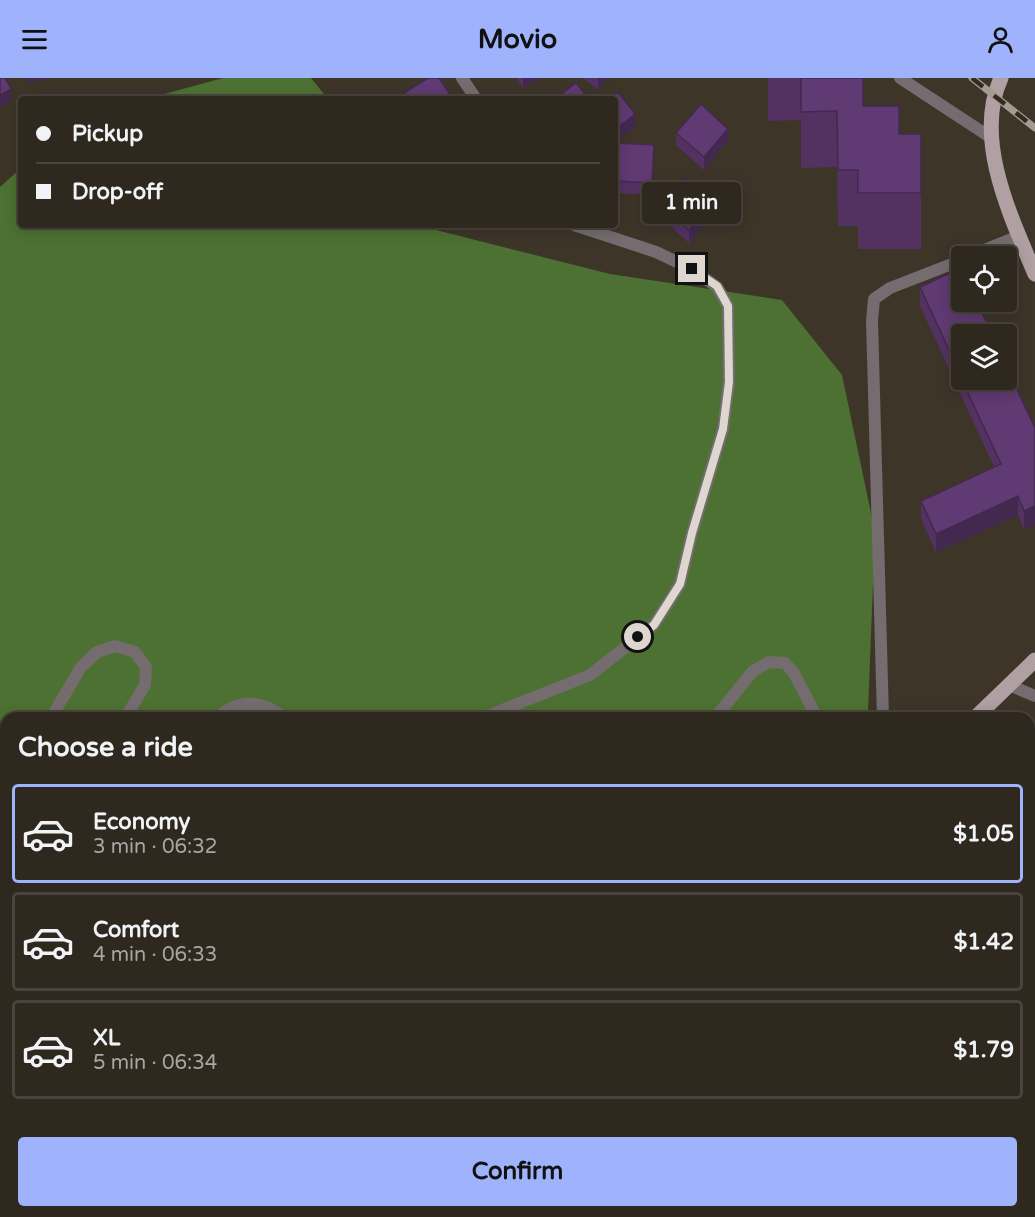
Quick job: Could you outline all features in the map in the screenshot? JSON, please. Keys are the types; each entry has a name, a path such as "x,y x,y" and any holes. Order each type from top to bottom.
{"main road":[{"path":"1001,78 992,110 998,177 1035,274"},
{"path":"981,712 1035,660"}],"street":[{"path":"462,78 474,96"},
{"path":"900,78 993,139"},
{"path":"497,712 590,675 654,625 680,584 692,533 723,429 729,382 728,306 717,286 692,269 656,252 583,228"},
{"path":"994,246 1019,236"},
{"path":"883,712 872,321 874,299 891,288 951,264"},
{"path":"55,712 81,667 97,652 116,646 135,652 146,667 145,686 128,712"},
{"path":"720,712 753,671 769,662 785,663 794,673 814,712"},
{"path":"1009,686 1035,696"},
{"path":"224,712 246,703 277,712"}],"green space":[{"path":"223,78 311,78 326,96 157,96"},
{"path":"18,171 18,228 431,228 610,274 782,300 842,375 875,532 868,712 0,712 0,187"}],"building":[{"path":"0,78 5,78 11,89 0,95"},
{"path":"428,78 439,78 451,96 406,96 404,93"},
{"path":"801,78 863,78 863,106 899,106 899,134 921,134 921,193 858,193 858,170 838,170 837,111 801,112"},
{"path":"576,83 587,96 559,96"},
{"path":"618,92 635,114 618,128 618,96 613,96"},
{"path":"701,104 728,129 704,157 676,133"},
{"path":"618,143 654,145 652,183 618,181"},
{"path":"686,178 714,202 689,230 661,206"},
{"path":"951,273 951,312 982,312 987,324 951,324 951,354 920,287"},
{"path":"967,390 1017,390 1035,428 1035,506 1024,511 1018,496 936,534 921,501 1001,464"}],"railway":[{"path":"972,78 1035,128"}],"route":[{"path":"638,637 654,625 680,584 692,533 723,429 729,382 728,306 717,286 692,269"}]}
